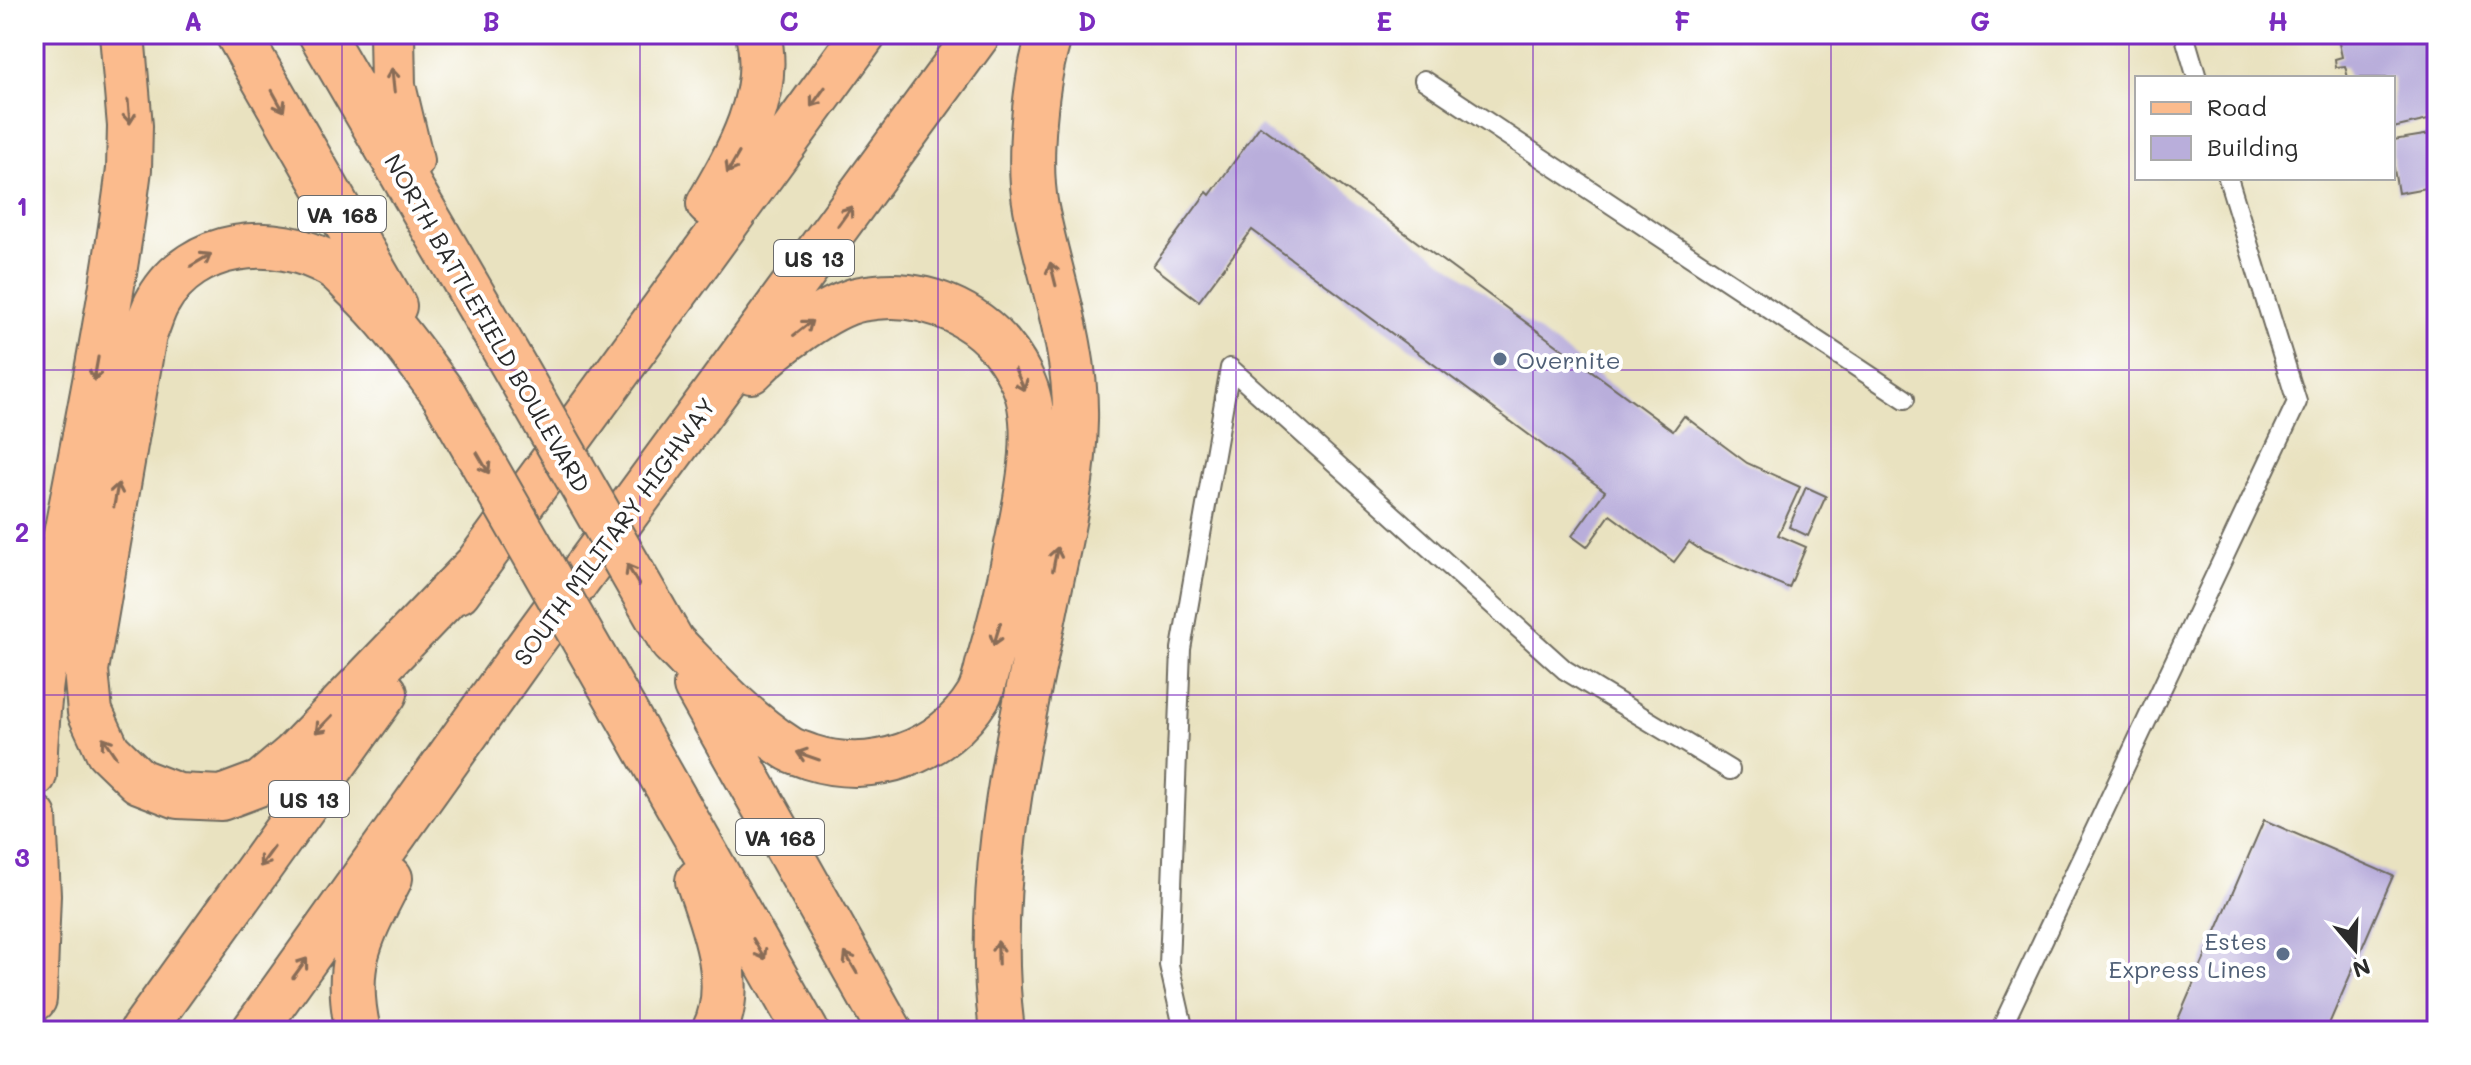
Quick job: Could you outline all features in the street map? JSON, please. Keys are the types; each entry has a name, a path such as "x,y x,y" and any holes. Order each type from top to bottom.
{"main road":[{"path":"34,775 36,717 46,632 70,512 129,169 130,126 122,34"},
{"name":"VA 168","path":"238,34 806,1031"},
{"name":"NORTH BATTLEFIELD BOULEVARD","path":"321,34 672,642 890,1031"},
{"path":"392,34 393,86 411,162 438,235"},
{"path":"600,395 743,145 757,98 762,50 758,34"},
{"name":"US 13","path":"142,1031 475,567 864,34"},
{"name":"SOUTH MILITARY HIGHWAY","path":"254,1031 523,654 978,34"},
{"path":"1002,1031 998,1005 997,903 1006,802 1069,492 1075,421 1071,348 1035,204 1033,129 1044,52 1050,34"},
{"path":"444,395 378,308 332,266 289,248 251,244 214,252 182,271 158,300 144,335 86,670 90,712 108,751 139,781 178,796 221,798 261,783 294,755 475,567"},
{"path":"649,481 754,367 815,319 859,299 908,295 955,308 995,338 1002,348 1022,379 1034,426 1023,517 1005,606 979,694 952,728 916,751 875,765 831,764 790,750 755,724 672,642"},
{"path":"358,1031 350,983 365,926 431,797 523,654"},
{"path":"624,710 676,821 717,935 724,981 714,1031"},
{"path":"34,817 38,895 34,999"}],"lane":[{"path":"2184,34 2196,76"},
{"path":"1424,80 1905,399"},
{"path":"2000,1031 2297,402 2229,180"},
{"path":"1184,1031 1169,965 1181,649 1230,368 1565,670 1730,770"}],"building":[{"path":"2337,34 2437,34 2437,118 2395,128 2395,76 2348,76 2345,66 2336,67 2335,59 2342,57"},
{"name":"Overnite","path":"1260,126 1673,431 1684,416 1747,463 1800,487 1778,535 1806,547 1789,588 1704,552 1689,542 1674,562 1610,515 1587,547 1572,536 1605,491 1252,230 1199,301 1153,266"},
{"path":"2437,133 2437,186 2398,193 2395,140"},
{"path":"1806,487 1826,496 1808,536 1789,527"},
{"name":"Estes Express Lines","path":"2264,820 2393,876 2326,1031 2173,1031"}],"place":[{"name":"Overnite","path":"1500,359"},
{"name":"Estes Express Lines","path":"2283,954"}]}
